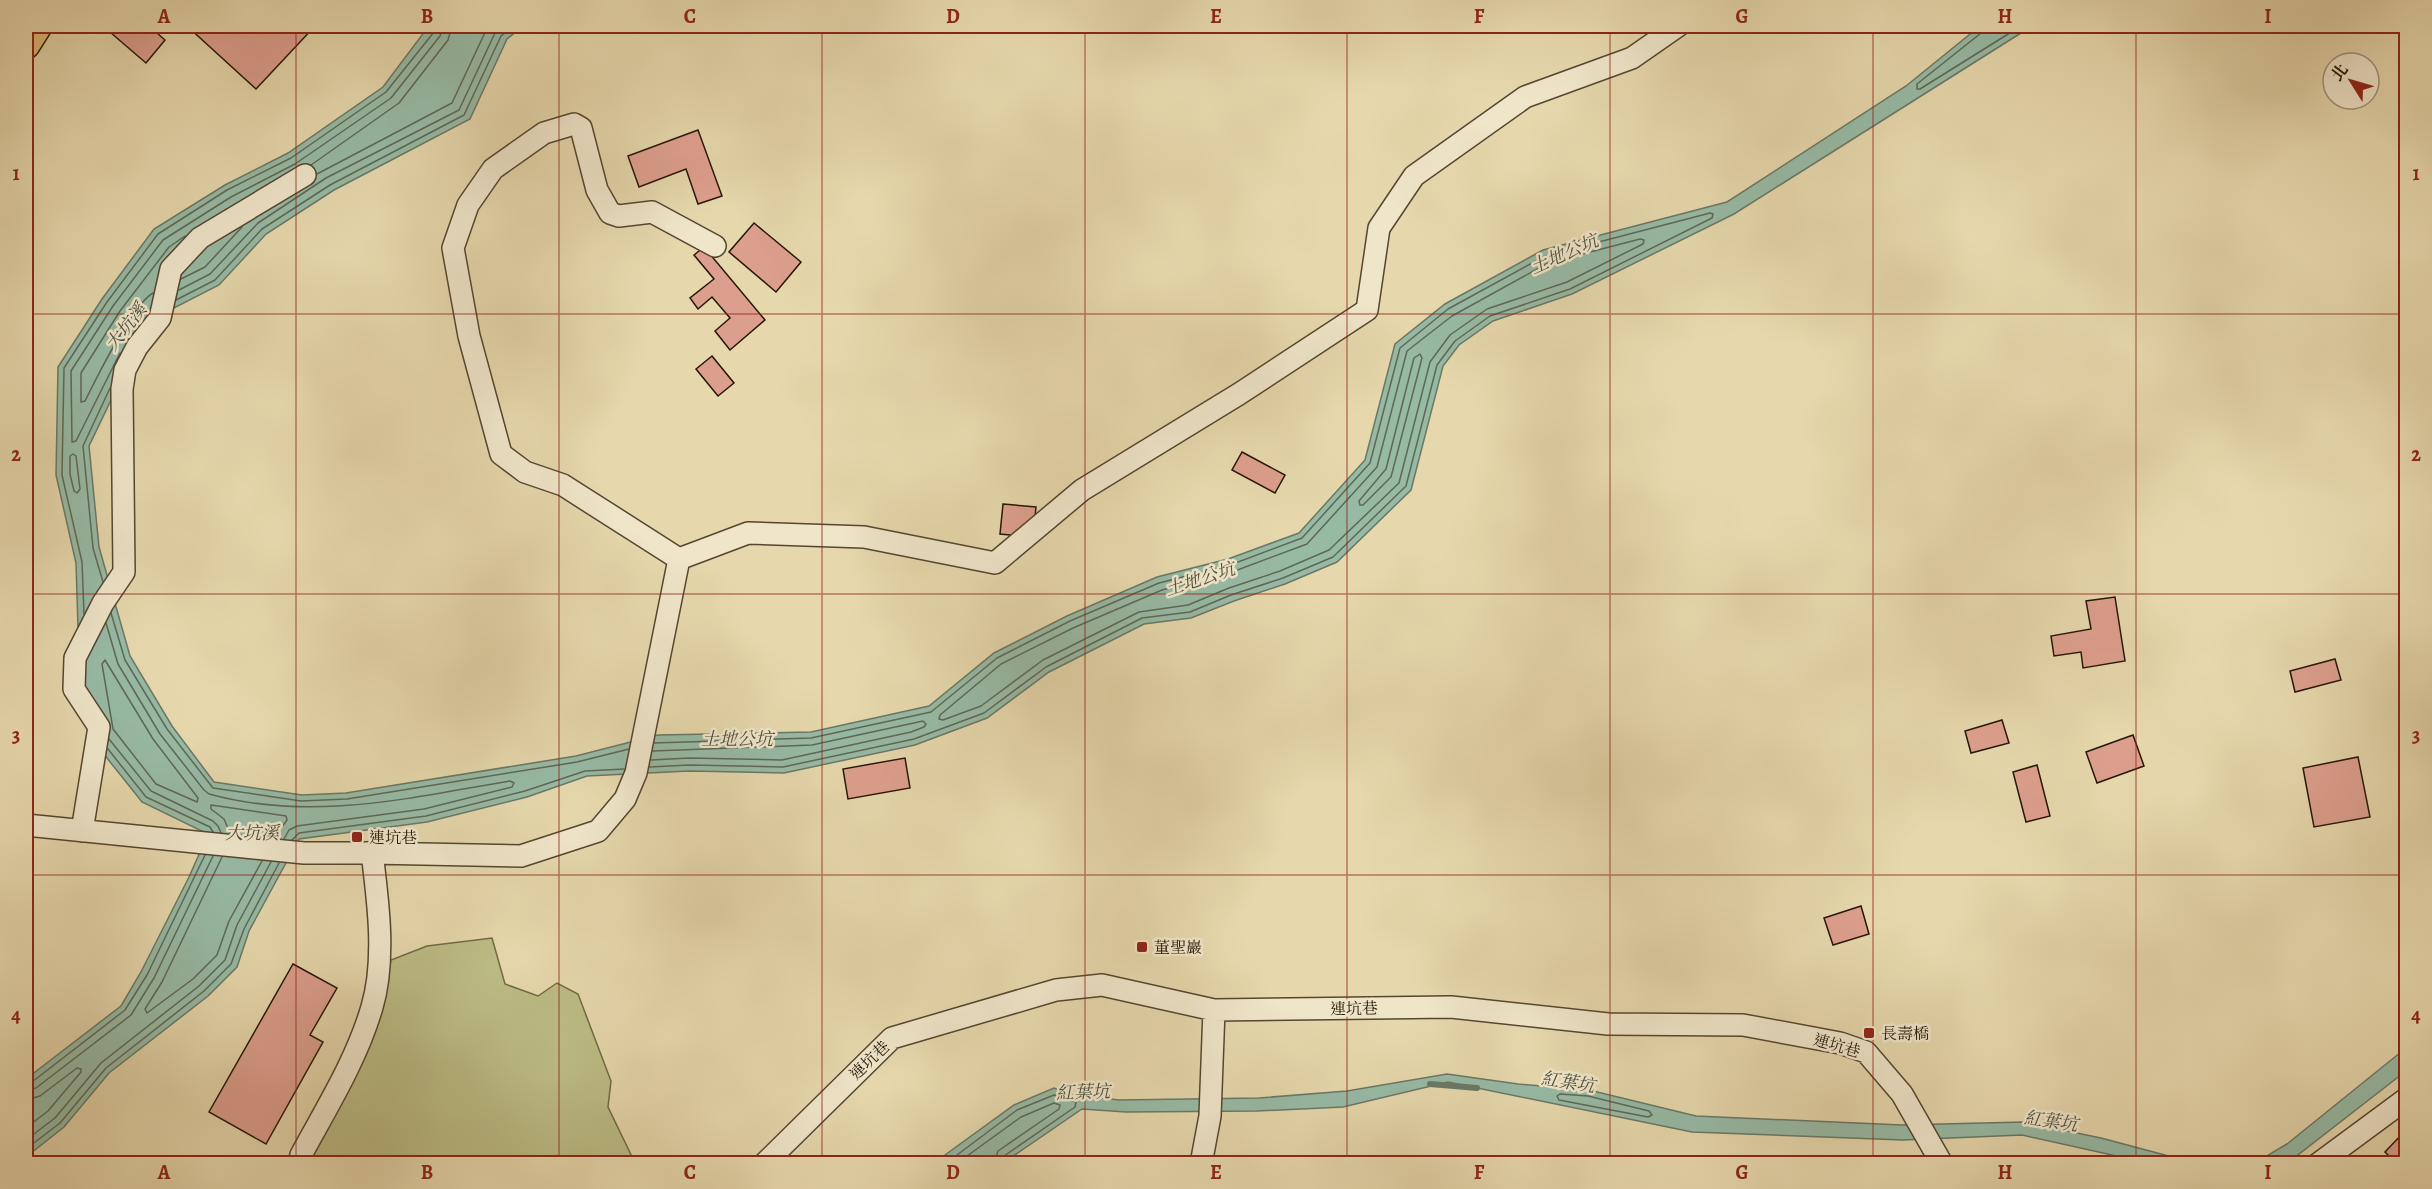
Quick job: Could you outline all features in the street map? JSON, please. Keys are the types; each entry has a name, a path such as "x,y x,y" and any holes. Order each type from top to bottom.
{"main road":[{"path":"26,45 38,26"}],"street":[{"path":"679,559 748,533 864,537 995,563 1082,490 1239,394 1367,310 1379,228 1414,176 1525,97 1632,58 1678,26"},
{"path":"679,559 563,485 525,472 501,454 470,336 453,248 468,205 494,169 544,133 574,124 581,128 597,190 610,213 619,216 652,212 715,246"},
{"path":"82,831 99,727 74,689 75,658 103,603 124,572 122,389 125,370 137,347 160,318 171,269 200,238 305,175"},
{"path":"26,825 304,853 521,856 598,831 625,799 636,772 648,722 679,559"},
{"path":"299,1164 301,1155 357,1048 373,1005 380,917 372,853"},
{"name":"連坑巷","path":"764,1164 892,1038 1056,990 1102,986 1214,1010 1450,1007 1608,1024 1743,1025 1840,1043 1866,1052 1902,1094 1939,1157"},
{"path":"1202,1164 1210,1116 1214,1010"},
{"path":"2318,1164 2406,1099"}],"green space":[{"path":"492,938 505,984 538,996 557,983 578,994 611,1081 608,1107 635,1163 284,1164 324,1127 381,1005 391,960 427,946"}],"water":[{"name":"大坑溪","path":"433,26 523,26 507,39 470,119 334,190 266,234 219,285 162,314 125,371 89,446 99,547 130,656 172,726 214,782 302,795 346,793 576,756 658,735 811,732 929,706 994,653 1067,616 1157,577 1228,559 1299,533 1365,460 1395,344 1445,304 1543,250 1727,202 1906,86 1980,26 2032,26 1734,214 1572,294 1493,321 1459,345 1443,366 1411,490 1337,562 1285,584 1191,618 1144,624 1049,672 987,718 915,745 784,773 689,771 587,776 527,797 427,822 299,839 249,931 237,967 208,996 109,1073 64,1127 26,1157 26,1079 121,1006 141,972 208,834 142,802 91,738 79,660 76,563 56,475 58,367 102,299 154,229 225,185 288,153 383,87 425,31"},
{"path":"2406,1048 2406,1071 2290,1161 2255,1163 2287,1144"},
{"path":"1447,1074 1518,1084 1589,1090 1696,1116 1902,1125 2024,1122 2101,1138 2195,1163 2148,1163 2022,1135 1903,1140 1692,1132 1448,1082 1343,1107 1257,1111 1126,1112 1082,1109 1003,1163 937,1164 945,1155 1014,1105 1054,1088 1073,1095 1119,1100 1259,1098 1347,1091"}],"building":[{"path":"103,26 149,26 165,40 146,63"},
{"path":"187,26 315,26 256,89"},
{"path":"698,130 722,196 698,204 686,169 639,187 628,156"},
{"path":"754,223 801,262 776,292 729,252"},
{"path":"704,247 765,320 730,350 715,331 730,318 712,297 698,309 690,298 714,279 694,255"},
{"path":"712,356 734,383 718,396 696,369"},
{"path":"1242,452 1285,475 1275,493 1232,470"},
{"path":"1003,504 1036,507 1033,537 1000,534"},
{"path":"2115,597 2125,661 2083,668 2081,652 2054,656 2051,636 2091,629 2086,601"},
{"path":"2335,659 2341,680 2295,692 2290,671"},
{"path":"2002,720 2009,743 1971,753 1965,731"},
{"path":"2133,735 2144,766 2097,783 2086,752"},
{"path":"2358,757 2370,817 2314,827 2303,768"},
{"path":"905,758 910,788 848,799 843,769"},
{"path":"2037,765 2050,816 2026,822 2013,772"},
{"path":"1861,906 1869,934 1833,945 1824,918"},
{"path":"293,964 337,988 310,1035 323,1042 266,1144 209,1112"},
{"path":"2402,1134 2406,1138 2406,1164 2397,1164 2385,1152"}],"waterway":[{"name":"紅葉坑","path":"1430,1084 1477,1088"}],"place":[{"name":"連坑巷","path":"357,837"},
{"name":"董聖巖","path":"1142,947"},
{"name":"長壽橋","path":"1869,1033"}],"water label":[{"name":"土地公坑","path":"1564,254"},
{"name":"土地公坑","path":"1200,579"},
{"name":"土地公坑","path":"737,739"}]}
